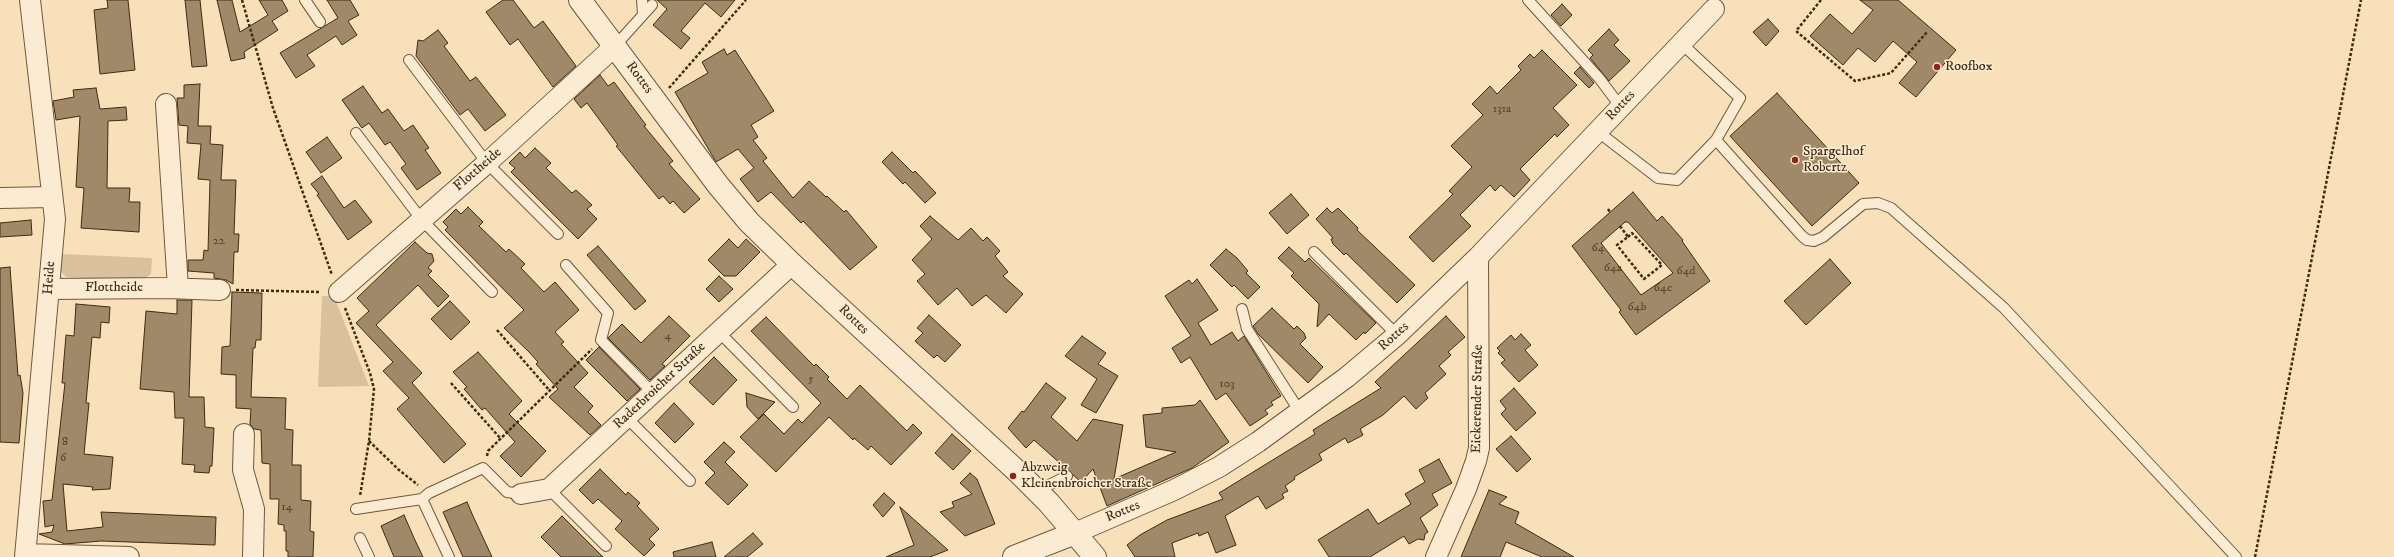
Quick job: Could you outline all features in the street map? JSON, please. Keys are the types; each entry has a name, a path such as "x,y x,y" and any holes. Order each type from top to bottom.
{"street":[{"name":"Heide","path":"26,555 55,219 30,0"},
{"name":"Rottes","path":"580,0 733,202 792,264 1037,491 1075,533 1196,480 1258,442 1300,412 1397,335 1478,257 1680,43 1709,5"},
{"name":"Flottheide","path":"339,292 487,163 615,46"},
{"path":"166,104 178,288"},
{"path":"0,198 52,197"},
{"name":"Eickerender Straße","path":"1436,557 1466,489 1479,448 1478,257"},
{"name":"Raderbroicher Straße","path":"549,489 792,264"},
{"name":"Flottheide","path":"50,289 178,288 220,290"},
{"path":"244,434 243,470 254,509 253,557"},
{"path":"521,494 549,489"},
{"path":"1014,557 1075,533 1095,557"},
{"path":"26,555 129,557"}],"lane":[{"path":"305,0 320,22"},
{"path":"642,0 643,14"},
{"path":"1528,0 1599,78 1620,106"},
{"path":"615,46 652,5"},
{"path":"1597,131 1658,178 1677,180 1716,140 1740,98 1680,43"},
{"path":"408,60 487,163 558,234"},
{"path":"356,133 421,220 492,292"},
{"path":"1716,140 1807,240 1814,241 1823,237 1863,204 1878,203 1891,208 2004,308 2236,557"},
{"path":"1314,252 1397,335"},
{"path":"566,266 608,313 601,340 653,393"},
{"path":"1242,309 1247,329 1300,412"},
{"path":"718,331 793,407"},
{"path":"627,418 690,481"},
{"path":"356,509 425,496 483,468 508,492 521,494"},
{"path":"1037,491 1067,476"},
{"path":"549,489 606,546"},
{"path":"425,496 449,557"},
{"path":"360,538 369,557"}],"path":[{"path":"242,0 273,108 339,292 373,381 374,401 370,441 356,509"},
{"path":"657,102 746,0"},
{"path":"1821,0 1796,31 1855,81 1891,74 1927,32"},
{"path":"2255,557 2361,0"},
{"path":"1620,226 1628,237"},
{"path":"1632,233 1662,265 1644,279 1618,245 1628,237 1632,233"},
{"path":"220,290 339,292"},
{"path":"496,330 550,391"},
{"path":"483,468 488,451 601,340"},
{"path":"452,383 501,439"},
{"path":"370,441 425,496"}],"shaded area":[{"path":"61,254 152,258 151,274 142,281 66,277 59,269"},
{"path":"322,296 334,296 369,386 318,387"}],"building":[{"path":"107,0 128,0 135,70 100,74 94,10 108,8"},
{"path":"185,0 200,0 207,66 192,67"},
{"path":"217,0 232,0 240,32 268,15 259,0 282,0 288,11 272,21 278,30 244,52 245,58 231,61"},
{"path":"327,0 350,0 359,15 348,21 357,35 342,45 336,36 307,55 315,66 296,78 280,53 338,18"},
{"path":"503,0 513,0 534,28 543,21 576,66 553,87 518,39 510,45 486,12"},
{"path":"657,0 735,0 721,17 705,3 681,31 690,38 681,49 653,25 667,9"},
{"path":"1860,0 1898,0 1956,50 1916,97 1899,83 1917,62 1893,41 1875,62 1858,48 1843,65 1810,36 1830,14 1852,34 1873,10"},
{"path":"1562,4 1572,15 1561,26 1551,15"},
{"path":"1768,19 1779,31 1766,46 1753,32"},
{"path":"1609,29 1619,40 1614,45 1630,61 1609,81 1590,58 1593,55 1588,50"},
{"path":"438,30 448,43 444,46 470,81 476,77 506,115 485,131 468,109 460,115 416,56 418,40 423,41"},
{"path":"724,49 727,55 735,50 774,111 751,125 758,137 753,140 767,158 763,161 793,198 809,181 844,212 846,210 877,247 850,270 803,221 801,223 771,192 758,202 740,179 754,168 738,149 716,162 675,92 708,73 702,62"},
{"path":"1542,50 1577,85 1553,108 1569,125 1557,137 1555,134 1520,169 1530,180 1514,197 1501,185 1495,191 1490,185 1460,215 1471,226 1433,262 1409,237 1453,194 1449,191 1472,167 1451,146 1483,115 1472,104 1490,86 1497,94 1521,70 1518,66 1530,54 1534,58"},
{"path":"1580,67 1594,83 1589,88 1574,73"},
{"path":"600,75 608,86 614,82 646,125 644,126 673,161 669,164 700,199 684,213 673,201 670,204 663,196 659,199 616,146 618,145 587,103 581,108 574,99"},
{"path":"200,84 198,126 211,126 210,144 223,145 221,180 236,180 234,234 239,234 238,252 234,252 233,284 226,280 214,278 214,273 188,271 188,260 203,260 204,250 208,251 210,180 198,179 201,144 187,143 188,126 179,125 177,98 184,98 184,85"},
{"path":"363,86 382,113 388,109 404,131 413,125 429,148 425,150 441,173 417,190 401,168 406,164 390,142 385,145 369,123 362,128 342,100"},
{"path":"96,88 100,109 126,107 127,120 108,121 107,188 130,188 129,202 140,202 139,232 81,228 84,188 76,187 80,116 56,120 53,101 74,97 73,90"},
{"name":"Spargelhof Robertz","path":"1777,93 1859,183 1812,226 1730,136"},
{"path":"327,137 342,158 321,173 306,152"},
{"path":"535,148 551,163 546,168 572,193 576,190 592,205 587,209 597,219 578,239 511,172 515,168 509,163 520,152 525,158"},
{"path":"892,152 913,173 915,171 936,193 925,203 905,182 903,184 882,162"},
{"path":"322,176 344,208 355,200 372,222 348,240 311,184"},
{"path":"1633,192 1657,221 1662,216 1683,240 1682,241 1710,281 1636,335 1619,312 1621,310 1572,246","holes":["1625,222 1628,222 1673,273 1641,295 1601,243"]},
{"path":"1291,194 1309,215 1287,234 1269,213"},
{"path":"468,207 483,222 479,226 506,252 509,249 525,264 521,268 544,292 555,282 579,310 555,332 564,342 561,344 588,373 574,387 593,406 588,412 601,425 590,435 549,397 558,389 536,364 538,362 504,328 524,310 445,230 448,227 443,222 456,209 461,214"},
{"path":"1327,208 1332,213 1338,208 1358,228 1357,230 1415,285 1397,303 1346,253 1344,255 1333,244 1331,239 1333,238 1316,219"},
{"path":"930,216 958,240 971,228 983,241 987,237 1000,251 995,256 1008,272 1003,276 1023,294 1006,313 986,295 972,306 957,288 938,305 917,281 925,274 912,260 932,239 920,226"},
{"path":"31,220 32,235 0,237 0,223"},
{"path":"729,239 738,248 746,239 760,252 736,276 724,276 708,260"},
{"path":"415,242 427,253 432,254 434,261 428,268 432,271 428,275 449,296 438,307 418,285 376,325 422,373 412,383 466,444 444,463 397,409 409,398 383,371 393,362 356,323 369,311 357,298"},
{"path":"598,246 646,301 635,310 587,255"},
{"path":"1289,247 1305,262 1309,258 1376,323 1365,334 1364,332 1356,340 1329,314 1317,327 1319,304 1291,276 1294,273 1278,258"},
{"path":"1226,249 1237,258 1248,271 1246,273 1260,287 1248,299 1234,285 1232,287 1210,265"},
{"path":"1830,259 1851,283 1806,325 1784,301"},
{"path":"10,267 18,376 20,375 23,393 19,443 0,442 0,268"},
{"path":"719,276 733,289 719,302 706,289"},
{"path":"1197,279 1218,310 1198,323 1211,345 1232,332 1238,341 1244,336 1281,396 1271,402 1273,405 1265,410 1268,414 1250,426 1226,393 1216,400 1190,357 1181,363 1172,348 1191,336 1165,296 1189,280 1192,284"},
{"path":"232,292 262,293 261,340 256,340 255,348 253,348 251,397 286,398 285,429 293,430 292,465 301,465 301,500 311,501 310,531 314,532 313,557 288,557 288,551 286,551 286,531 284,531 284,525 278,524 279,499 270,499 270,464 262,463 261,430 254,429 250,424 251,409 236,408 236,375 221,374 222,347 230,346"},
{"path":"177,300 192,300 189,397 204,397 205,427 214,428 212,466 210,466 209,473 194,472 195,465 182,464 184,418 175,418 174,392 140,389 146,311 177,314"},
{"path":"450,301 470,322 451,340 431,319"},
{"path":"76,304 110,307 109,323 101,322 100,338 92,337 86,403 89,403 84,454 113,457 110,489 92,490 93,487 63,484 67,531 103,527 101,512 216,517 215,545 101,541 65,544 39,534 52,532 54,525 45,527 43,501 52,500 65,383 62,383 66,335 74,336"},
{"path":"1272,308 1294,329 1297,326 1304,333 1306,338 1300,344 1323,367 1308,383 1258,334 1253,326"},
{"path":"929,315 961,345 945,362 937,355 934,358 915,341 923,333 917,328"},
{"path":"669,316 690,336 662,364 665,366 650,380 608,338 622,324 641,343"},
{"path":"1446,316 1465,337 1448,352 1451,355 1439,366 1446,374 1425,393 1428,398 1416,409 1404,396 1383,415 1360,429 1363,435 1348,443 1345,438 1319,454 1322,460 1294,477 1295,479 1285,486 1288,491 1282,494 1284,498 1266,509 1258,496 1225,516 1236,545 1216,553 1208,532 1199,536 1198,533 1172,543 1175,557 1135,557 1127,545 1140,535 1167,520 1223,499 1219,493 1315,434 1313,430 1381,388 1375,382"},
{"path":"766,317 814,366 816,364 829,377 827,379 847,399 860,385 907,431 913,424 922,433 891,465 871,446 868,450 854,438 853,440 829,417 776,472 740,437 764,414 784,434 798,419 802,423 821,403 751,331"},
{"path":"1521,334 1531,345 1525,350 1538,365 1519,382 1501,363 1505,360 1498,353 1500,351 1497,348 1511,335 1515,340"},
{"path":"1082,336 1106,353 1098,364 1118,376 1096,413 1081,405 1097,379 1065,356"},
{"path":"599,347 640,389 627,401 586,360"},
{"path":"478,352 522,401 509,414 546,451 521,477 500,456 515,442 485,408 482,410 464,389 467,387 453,372"},
{"path":"714,357 737,380 713,405 689,382"},
{"path":"1046,383 1066,398 1051,417 1077,441 1093,419 1123,425 1114,479 1176,452 1146,447 1143,415 1162,413 1162,408 1195,405 1200,400 1229,442 1192,468 1107,506 1093,469 1081,482 1034,440 1026,448 1008,428 1022,411 1024,412"},
{"path":"1514,388 1536,413 1516,431 1501,414 1506,409 1500,401"},
{"path":"746,393 775,402 758,419 747,407"},
{"path":"674,403 694,424 675,443 655,423"},
{"path":"952,434 971,451 953,470 935,453"},
{"path":"1511,436 1531,459 1517,472 1496,449"},
{"path":"724,442 735,452 725,462 748,485 728,505 705,483 715,473 704,462"},
{"path":"1439,459 1452,483 1432,494 1438,505 1420,518 1428,532 1425,534 1424,540 1418,539 1409,544 1404,536 1370,557 1329,557 1318,540 1368,509 1378,524 1411,504 1405,494 1425,482 1419,470"},
{"path":"600,469 626,495 628,492 640,503 637,506 659,529 649,539 655,545 644,556 615,529 622,521 598,499 593,504 579,490"},
{"path":"970,473 977,479 995,524 965,536 940,512 954,507 952,502 972,494 960,483"},
{"path":"1489,490 1507,497 1499,504 1519,512 1515,523 1574,557 1542,557 1506,542 1500,557 1461,557"},
{"path":"884,493 895,503 883,517 873,505"},
{"path":"467,502 492,557 463,557 443,512"},
{"path":"900,507 948,550 930,557 886,557 914,545"},
{"path":"404,515 423,557 394,557 381,526"},
{"path":"562,516 603,557 561,557 541,537"},
{"path":"753,533 763,544 747,557 724,557"},
{"path":"712,542 716,557 674,557 673,552"}],"place":[{"name":"Roofbox","path":"1937,67"},
{"name":"Spargelhof Robertz","path":"1795,160"},
{"name":"Abzweig Kleinenbroicher Straße","path":"1013,476"}]}
